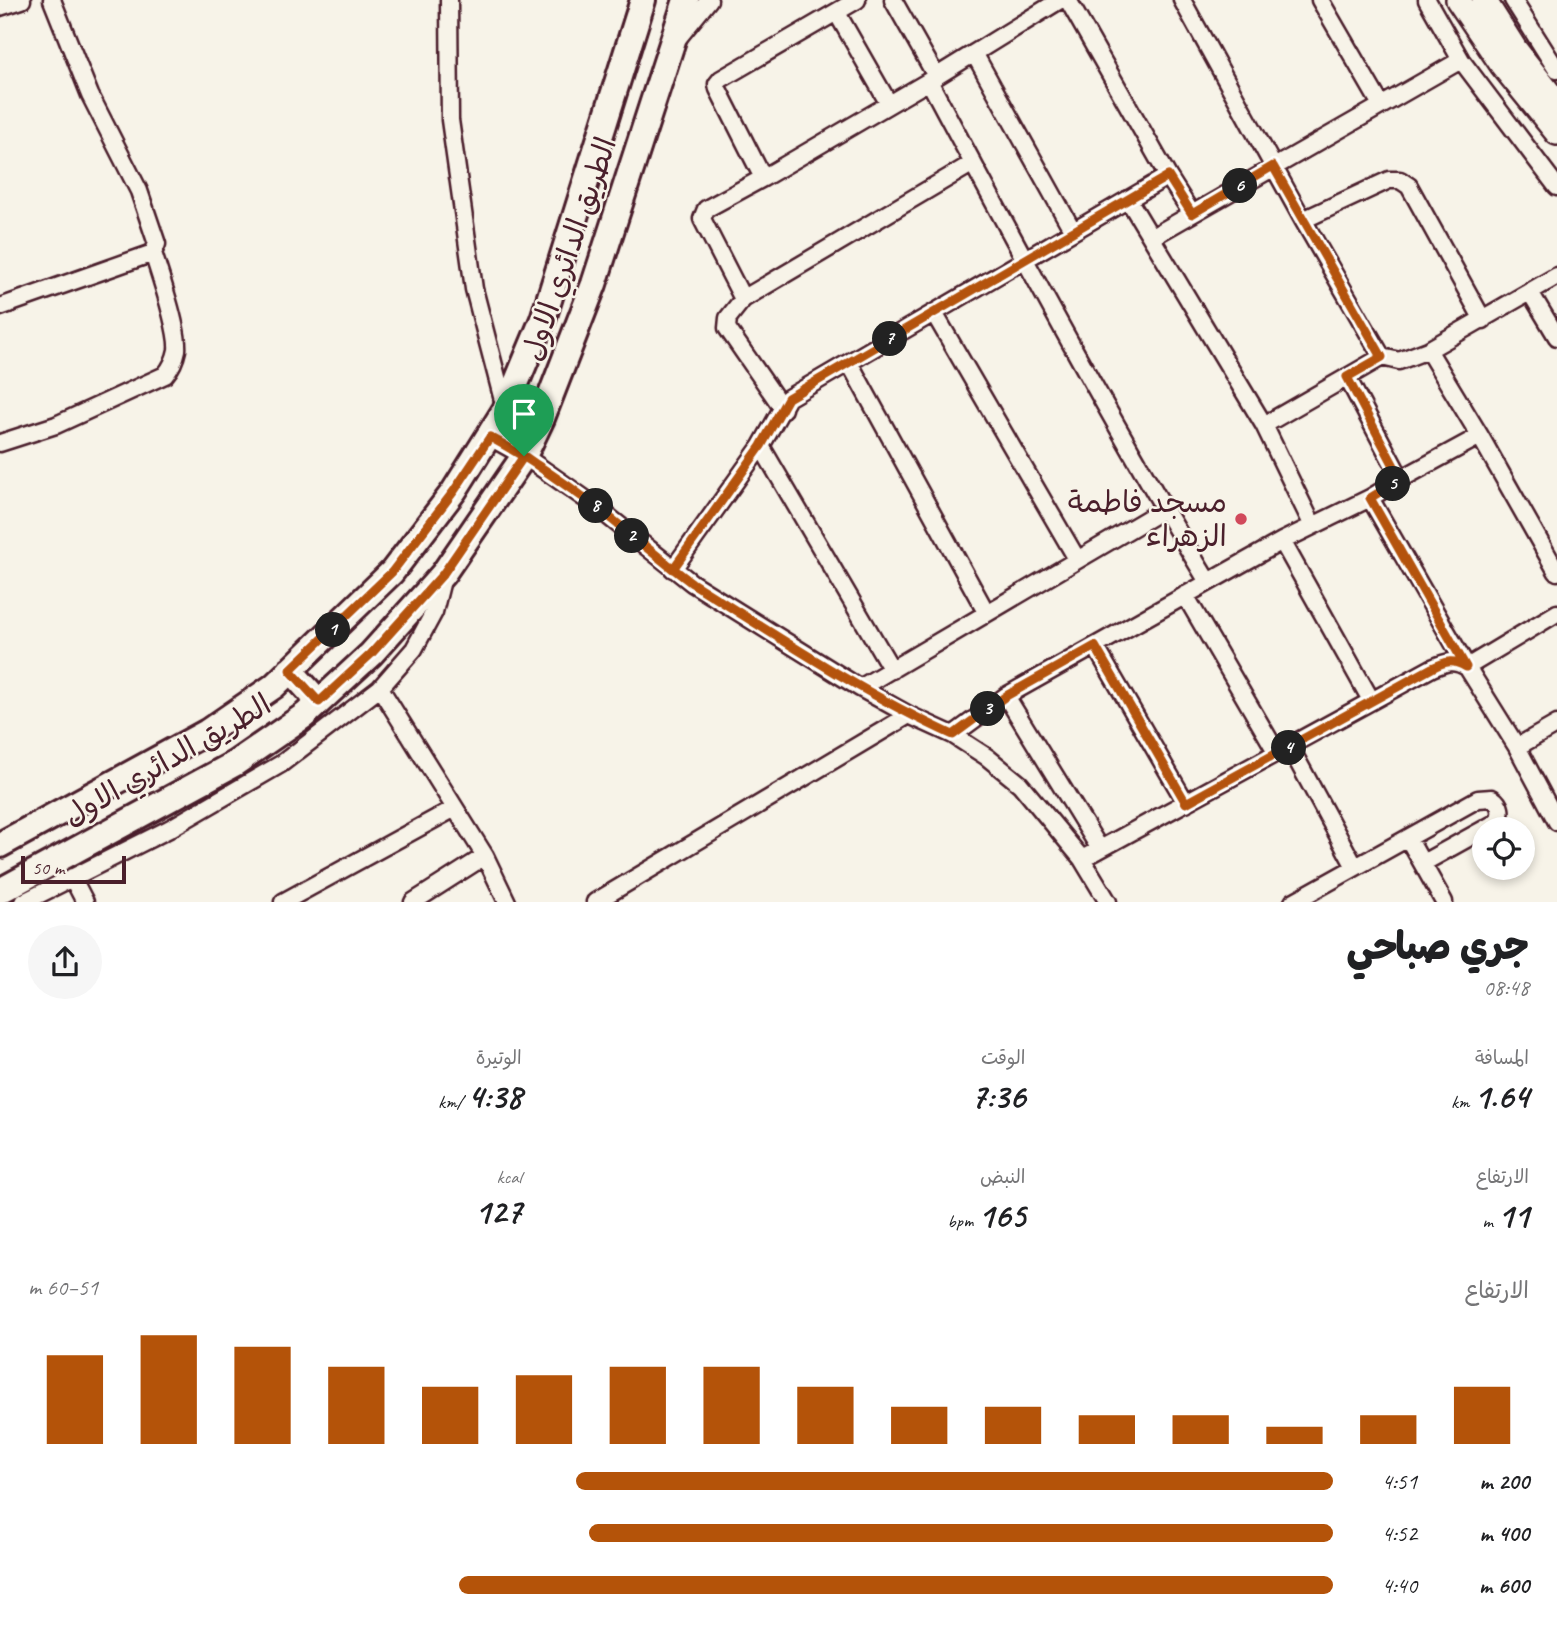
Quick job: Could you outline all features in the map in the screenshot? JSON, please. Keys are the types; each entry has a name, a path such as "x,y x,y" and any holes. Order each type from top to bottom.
{"main road":[{"name":"الطريق الدائري الاول","path":"0,845 206,732 274,686 392,572 454,491 505,410 543,319 643,0"},
{"name":"الطريق الدائري الاول","path":"0,891 234,764 305,715 371,654 443,574 524,456 552,393 594,284 686,0"},
{"path":"1458,0 1502,65 1557,133"},
{"path":"1484,0 1515,49 1554,85"},
{"path":"290,670 319,702"},
{"path":"84,800 102,836"}],"street":[{"path":"0,7 22,0"},
{"path":"0,443 56,425 165,375 173,364 177,348 170,310 153,253 157,244 139,191 90,95 52,0"},
{"path":"449,0 452,133 474,289 505,410"},
{"path":"669,50 709,0"},
{"path":"892,0 1025,261 1208,582"},
{"path":"743,299 702,219 706,209 933,79 1060,0"},
{"path":"1068,0 1192,214"},
{"path":"1182,0 1382,357"},
{"path":"1320,0 1381,105"},
{"path":"1427,0 1461,60 1557,187"},
{"path":"1513,0 1554,85"},
{"path":"763,178 717,84 721,79 843,6 889,104"},
{"path":"974,53 1073,231"},
{"path":"1152,237 1461,60"},
{"path":"783,409 727,328 728,318 743,299 973,163"},
{"path":"673,569 761,446 788,398 1168,176"},
{"path":"1303,220 1388,180 1400,180 1409,186 1483,320"},
{"path":"1128,199 1264,425 1313,526"},
{"path":"0,307 153,253"},
{"path":"1264,425 1382,357 1399,361 1428,350 1557,276"},
{"path":"1530,292 1557,337"},
{"path":"934,313 1077,559"},
{"path":"1428,350 1557,572"},
{"path":"850,364 986,612"},
{"path":"1347,377 1401,479"},
{"path":"953,735 1006,696 1282,541 1370,498 1480,436"},
{"path":"490,437 524,456 594,505 673,569 860,688 953,735 987,757 1020,784 1082,859 1108,901"},
{"path":"761,446 892,670"},
{"path":"1370,498 1466,667 1517,747 1557,822"},
{"path":"860,688 1164,509"},
{"path":"1282,541 1371,700"},
{"path":"23,901 169,829 281,764 380,688 414,649 434,612 443,574"},
{"path":"1185,595 1355,867"},
{"path":"1466,667 1557,613"},
{"path":"1095,646 1186,803"},
{"path":"1082,859 1447,661 1456,661 1466,667"},
{"path":"380,688 485,856 507,901"},
{"path":"1006,696 1100,849"},
{"path":"595,901 909,715"},
{"path":"1517,747 1557,724"},
{"path":"1293,901 1482,797 1492,798 1499,804 1501,813 1497,822 1423,863"},
{"path":"283,901 305,897 456,808"},
{"path":"1408,838 1444,901"},
{"path":"412,901 485,856"},
{"path":"72,877 85,901"}],"place":[{"name":"مسجد فاطمة الزهراء","path":"1241,519"}],"route":[{"path":"524,456 443,574 371,654 319,702 290,670 392,572 454,491 490,437 524,456 594,505 673,569 692,583 860,688 953,735 1006,696 1095,646 1186,803 1432,668 1447,661 1456,661 1466,667 1370,498 1401,479 1347,377 1382,357 1273,166 1192,214 1168,176 788,398 761,446 673,569 594,505 524,456"}]}
